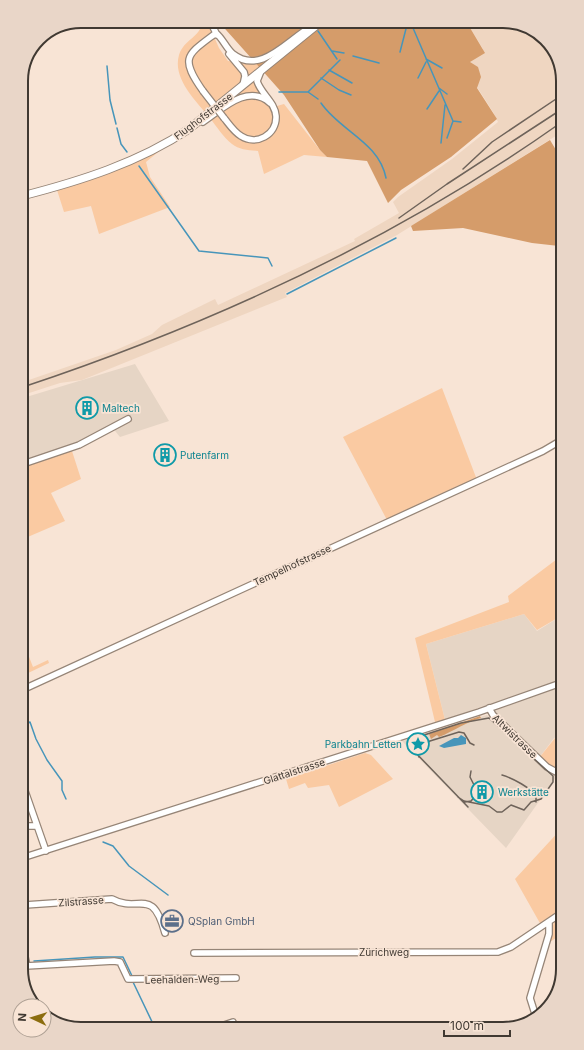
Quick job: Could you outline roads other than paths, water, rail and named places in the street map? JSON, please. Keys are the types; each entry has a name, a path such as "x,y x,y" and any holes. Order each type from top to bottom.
{"main road":[{"name":"Flughofstrasse","path":"28,194 111,169 168,142 189,129 313,28"}],"street":[{"path":"214,28 224,48 244,72 245,76 243,85"},
{"path":"216,33 232,54 246,61 256,61 271,55 309,28"},
{"path":"216,33 196,46 190,57 191,73 224,118 239,135 250,140 260,139 268,135 275,125 276,115 272,105 257,81 262,69"},
{"path":"189,129 236,99 246,95 260,97 272,105"},
{"path":"28,462 79,445 128,419"},
{"name":"Tempelhofstrasse","path":"28,687 556,443"},
{"name":"Glattalstrasse","path":"28,856 489,708 556,685"},
{"name":"Altwistrasse","path":"489,708 493,715 547,767 556,772"},
{"path":"28,800 46,851"},
{"path":"28,826 37,826"},
{"name":"Zilstrasse","path":"28,904 112,899 121,903 139,903 154,908 160,916 165,933"},
{"name":"Zürichweg","path":"194,953 498,952 511,947 556,917"},
{"path":"534,1012 530,998 549,934 549,922"},
{"name":"Leehalden-Weg","path":"28,966 114,961 120,962 130,980 236,978"}],"water":[{"path":"461,735 466,738 466,744 444,748 439,746 454,738 458,738"}],"waterway":[{"path":"400,52 406,28"},
{"path":"413,28 453,121 447,138"},
{"path":"318,31 337,59"},
{"path":"332,51 344,53"},
{"path":"353,56 379,63"},
{"path":"426,59 442,68"},
{"path":"308,92 340,60"},
{"path":"418,78 426,62"},
{"path":"107,66 110,100 116,124"},
{"path":"329,70 352,83"},
{"path":"321,78 339,90 351,95"},
{"path":"439,88 447,94"},
{"path":"427,109 439,91"},
{"path":"279,92 308,92 318,99"},
{"path":"321,103 329,113 376,155 386,178"},
{"path":"441,143 445,105"},
{"path":"453,121 461,122"},
{"path":"117,128 121,144 127,152"},
{"path":"139,166 199,251 268,258 272,266"},
{"path":"287,294 396,238"},
{"path":"28,723 30,722 36,739 47,760 62,781 62,790 66,799"},
{"path":"103,842 113,846 129,866 168,895"},
{"path":"34,961 95,957 123,957 133,978"},
{"path":"133,982 152,1022"}],"railway":[{"path":"463,169 492,142 556,99"},
{"path":"399,218 447,184 556,113"},
{"path":"28,385 163,336 232,307 300,275 367,242 433,205 497,166 556,126"},
{"path":"458,797 464,801 489,806 497,812 502,812 511,805 524,810 531,802 541,799 553,782 553,776 489,718 461,723 418,737 412,744 413,750 468,807"},
{"path":"419,757 417,751 420,746 430,741 459,732 464,733 470,743 474,745"},
{"path":"465,802 471,801 478,793 470,777 471,771"},
{"path":"502,775 516,781 530,790 536,797 536,802"}],"place":[{"name":"Maltech","path":"87,408"},
{"name":"Putenfarm","path":"165,455"},
{"name":"Parkbahn Letten","path":"418,744"},
{"name":"Werkstätte","path":"482,792"},
{"name":"QSplan GmbH","path":"172,921"}]}
